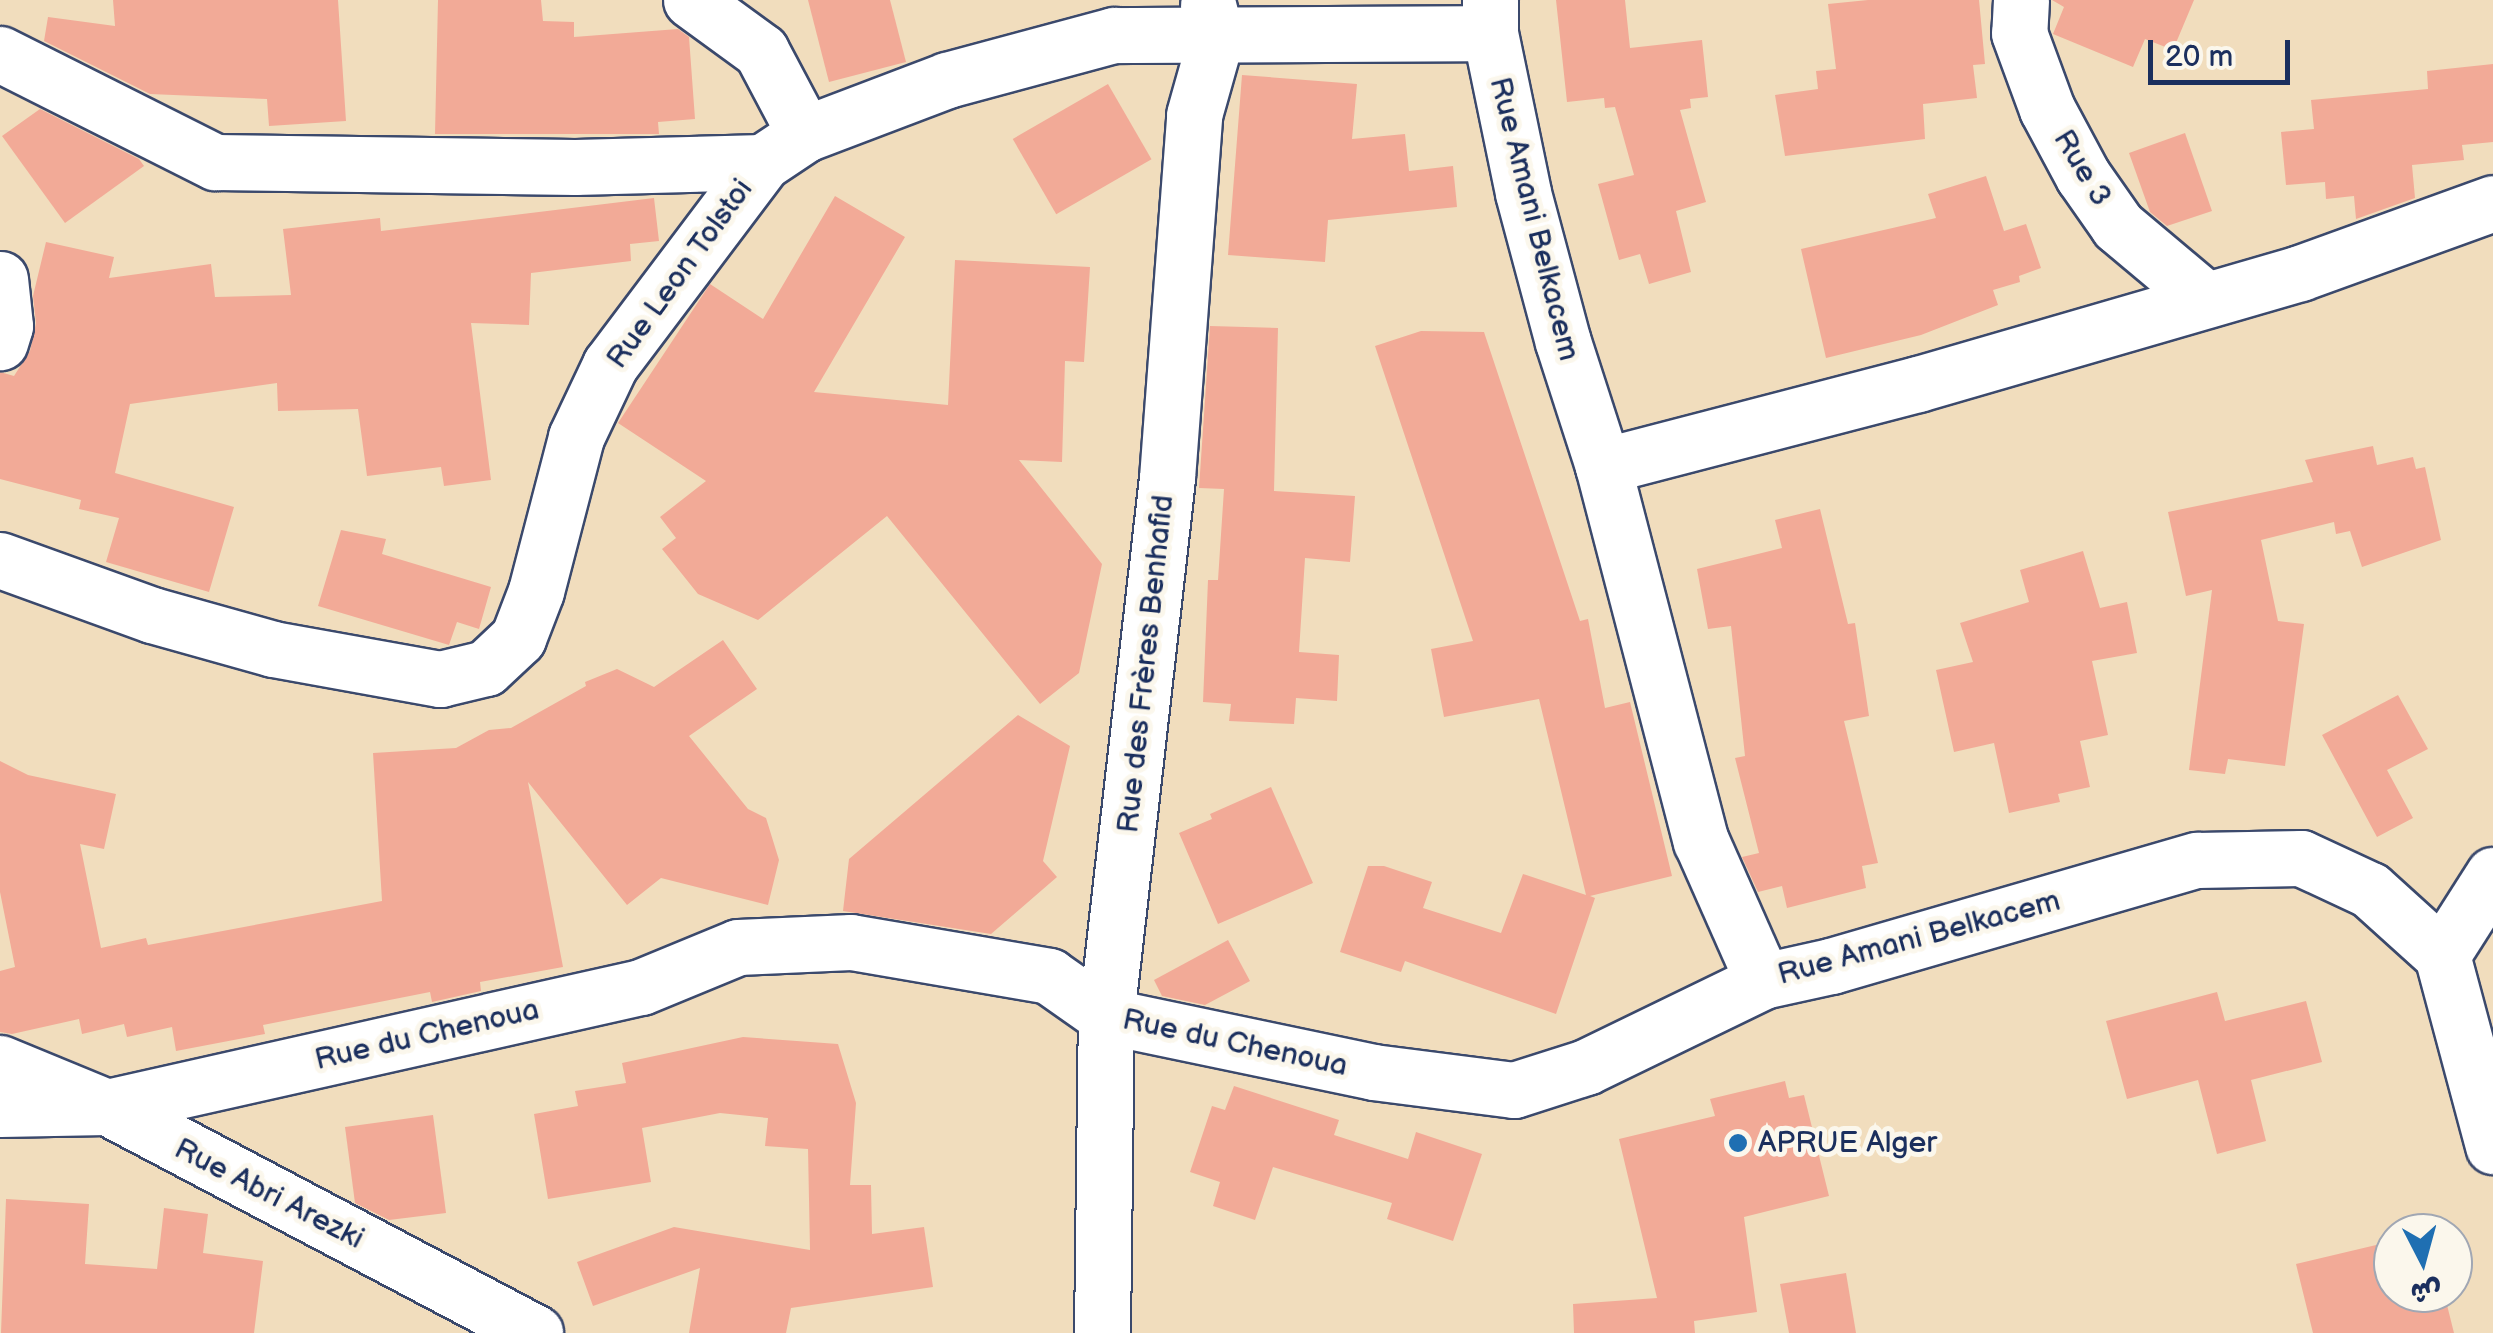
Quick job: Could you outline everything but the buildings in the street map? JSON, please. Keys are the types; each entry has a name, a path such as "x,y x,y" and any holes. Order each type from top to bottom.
{"street":[{"path":"691,0 755,25 784,148"},
{"name":"Rue 3","path":"2021,0 2019,32 2047,109 2083,176 2118,226 2206,299"},
{"path":"0,54 216,162 575,167 784,148 947,80 1114,35 1212,18 1490,16"},
{"name":"Rue Amani Belkacem","path":"1490,16 1523,194 1562,342 1603,466 1700,841 1763,982 2198,860 2301,858 2370,890 2442,954"},
{"name":"Rue des Frères Benhafid","path":"1102,1333 1106,1016 1167,478 1194,115 1212,18"},
{"name":"Rue Leon Tolstoi","path":"0,560 152,615 273,648 440,679 486,668 518,638 536,591 576,436 610,365 784,148"},
{"path":"1603,466 1900,389 2300,273 2493,204"},
{"path":"0,280 5,326 0,342"},
{"path":"2493,876 2442,954 2493,1146"},
{"name":"Rue du Chenoua","path":"0,1109 106,1107 641,987 738,947 851,942 1049,976 1106,1016 1373,1072 1514,1090 1586,1067 1763,982"},
{"name":"Rue Abri Arezki","path":"0,1063 106,1107 535,1333"}],"place":[{"name":"APRUE Alger","path":"1738,1143"}]}
